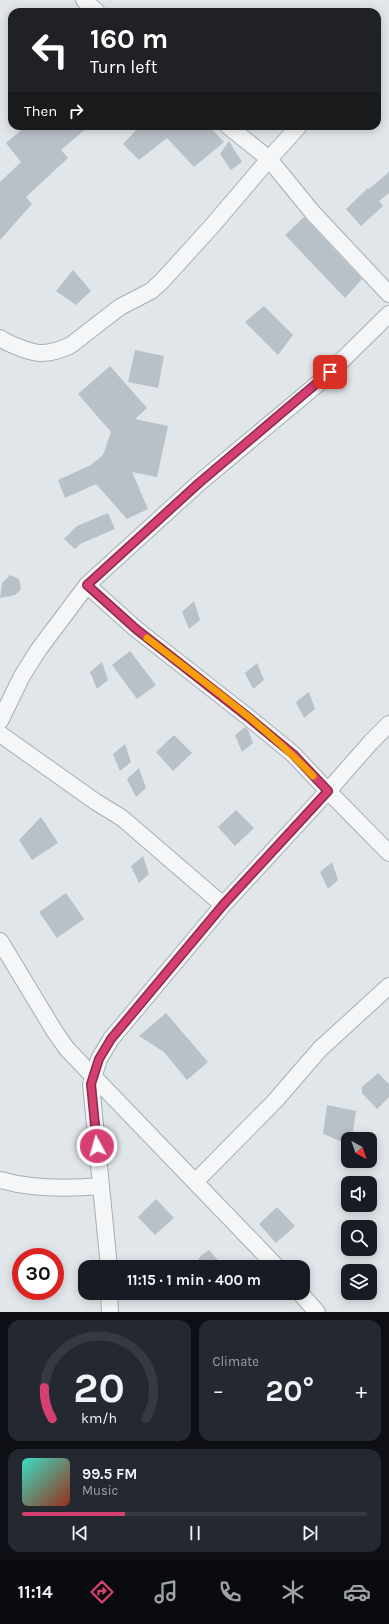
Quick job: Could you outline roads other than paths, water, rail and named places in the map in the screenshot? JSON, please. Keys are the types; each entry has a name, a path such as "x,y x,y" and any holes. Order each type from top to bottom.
{"street":[{"path":"84,0 93,8"},
{"path":"233,130 269,159 313,213 389,294"},
{"path":"0,338 22,348 41,353 64,349 120,308 151,291 212,226 295,130"},
{"path":"0,722 22,676 87,585 199,483 320,382 389,314"},
{"path":"87,585 136,629 293,754 389,853"},
{"path":"108,1260 91,1092 91,1084 99,1059 111,1039 223,905 389,724"},
{"path":"0,734 96,802 122,818 150,840 223,905"},
{"path":"0,941 55,1032 76,1059 196,1181 270,1260"},
{"path":"196,1181 275,1100 320,1049 389,986"},
{"path":"0,1180 39,1186 80,1188 101,1186"},
{"path":"110,1300 110,1312"},
{"path":"306,1300 317,1312"}]}
